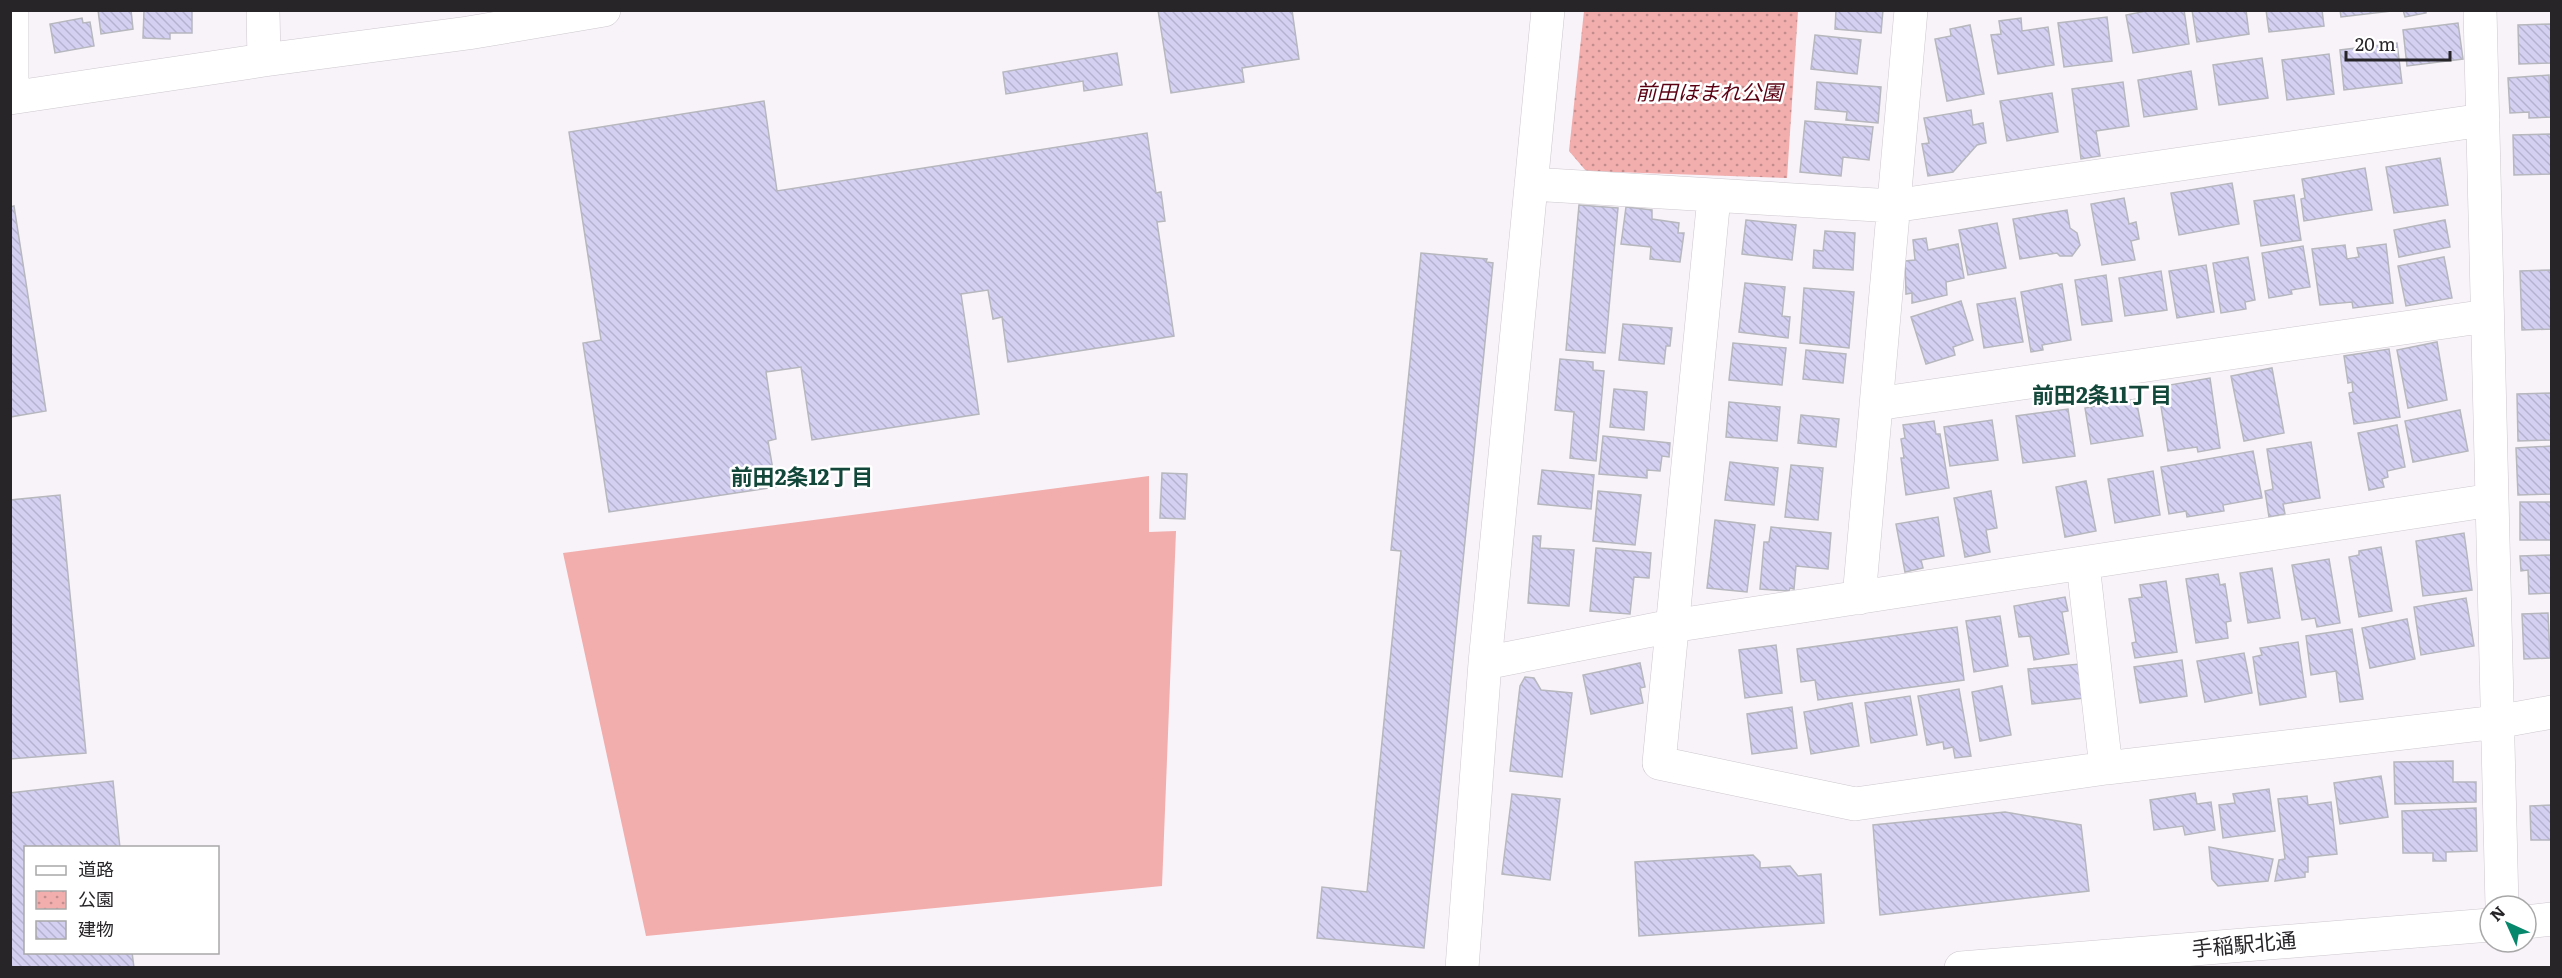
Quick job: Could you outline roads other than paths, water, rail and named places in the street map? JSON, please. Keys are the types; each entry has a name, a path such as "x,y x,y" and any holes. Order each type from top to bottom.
{"street":[{"path":"12,10 11,98 264,60 468,22 603,10"},
{"path":"263,10 264,60"},
{"path":"1462,968 1485,663 1548,10"},
{"path":"2480,10 2502,894"},
{"path":"1859,598 1893,206 1914,11"},
{"path":"1531,184 1714,197 1893,206 2483,120"},
{"path":"1714,197 1659,763 1855,804 2106,768 2496,722 2552,712"},
{"path":"1876,404 2487,316"},
{"path":"1485,663 1672,626 2492,500"},
{"path":"2083,564 2106,768"},
{"name":"手稲駅北通","path":"1961,968 2478,926"}],"district":[{"name":"前田2条11丁目","path":"2102,395"},
{"name":"前田2条12丁目","path":"802,477"}],"park label":[{"name":"前田ほまれ公園","path":"1709,93"}]}
